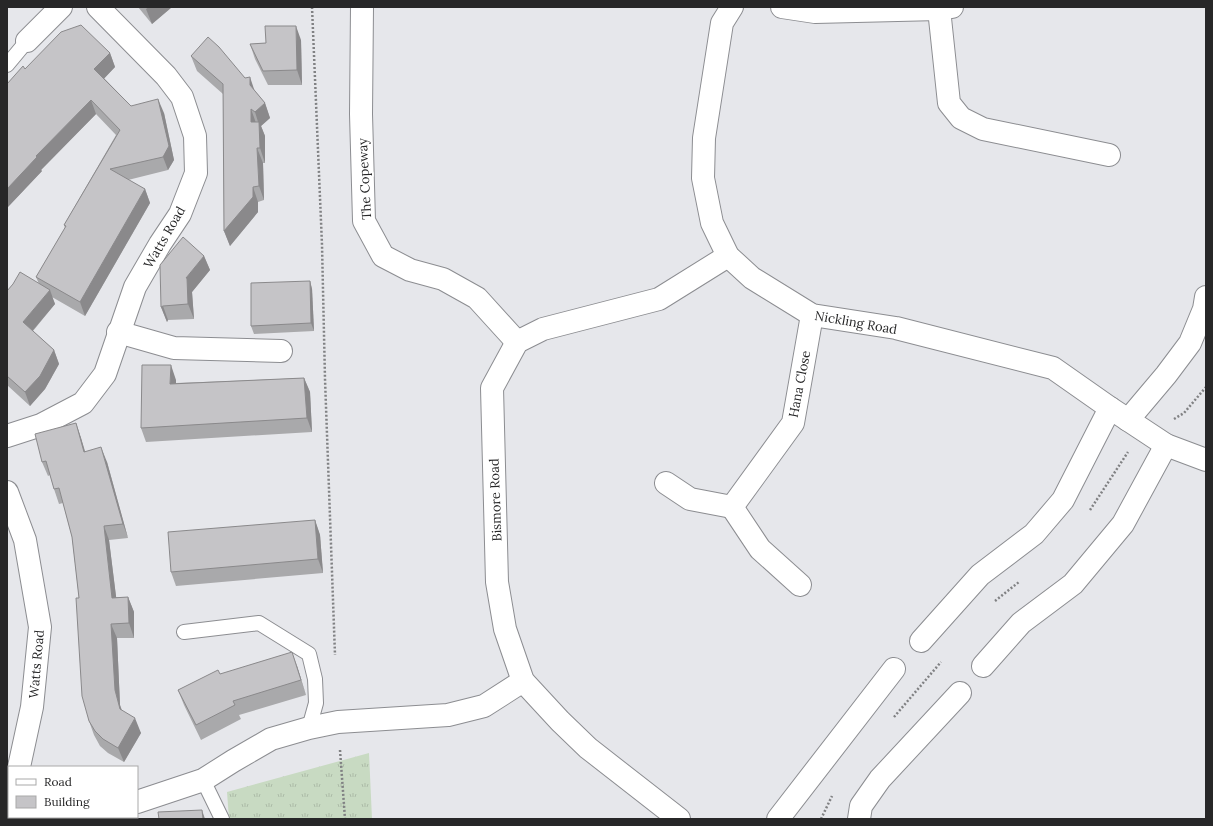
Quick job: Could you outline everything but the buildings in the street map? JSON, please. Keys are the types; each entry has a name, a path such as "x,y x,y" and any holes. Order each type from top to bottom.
{"street":[{"path":"26,41 61,7"},
{"name":"Watts Road","path":"7,436 41,425 82,403 105,374 118,332 135,287 160,244 180,214 196,173 195,136 182,97 166,76 98,7"},
{"name":"The Copeway","path":"362,7 361,114 364,222 383,256 410,270 443,279 477,298 517,342"},
{"name":"Nickling Road","path":"732,7 722,23 704,138 703,178 712,223 728,256 752,278 812,315 896,328 1053,368 1166,445 1206,460"},
{"path":"782,7 815,12 945,8 949,103 961,118 984,130 1109,155"},
{"path":"517,342 544,329 659,299 728,256"},
{"path":"1135,425 1166,375 1190,343 1204,309 1206,297"},
{"name":"Hana Close","path":"732,507 793,423 812,315"},
{"path":"118,332 174,348 281,351"},
{"name":"Bismore Road","path":"517,342 492,388 498,582 505,629 523,681 588,748 679,819"},
{"path":"921,641 980,575 1034,534 1062,500 1110,408"},
{"path":"983,666 1021,623 1073,584 1123,524 1166,445"},
{"path":"666,483 690,499 732,507 760,549 800,586"},
{"name":"Watts Road","path":"7,492 25,540 40,627 32,707 19,766"},
{"path":"778,819 894,669"},
{"path":"138,802 203,780 271,739 309,728 338,722 448,715 484,706 523,681"},
{"path":"859,819 861,806 880,779 960,693"}],"lane":[{"path":"7,64 26,41"},
{"path":"184,632 259,623 309,654 315,679 316,703 309,728"},
{"path":"203,780 222,819"}],"path":[{"path":"312,7 322,245 325,395 335,658"},
{"path":"1086,516 1135,425 1150,416 1167,422 1184,413 1206,387"},
{"path":"992,604 1022,580"},
{"path":"893,718 942,660"},
{"path":"338,722 346,819"},
{"path":"821,819 835,791"}],"green space":[{"path":"369,753 372,819 229,819 227,792"}]}
